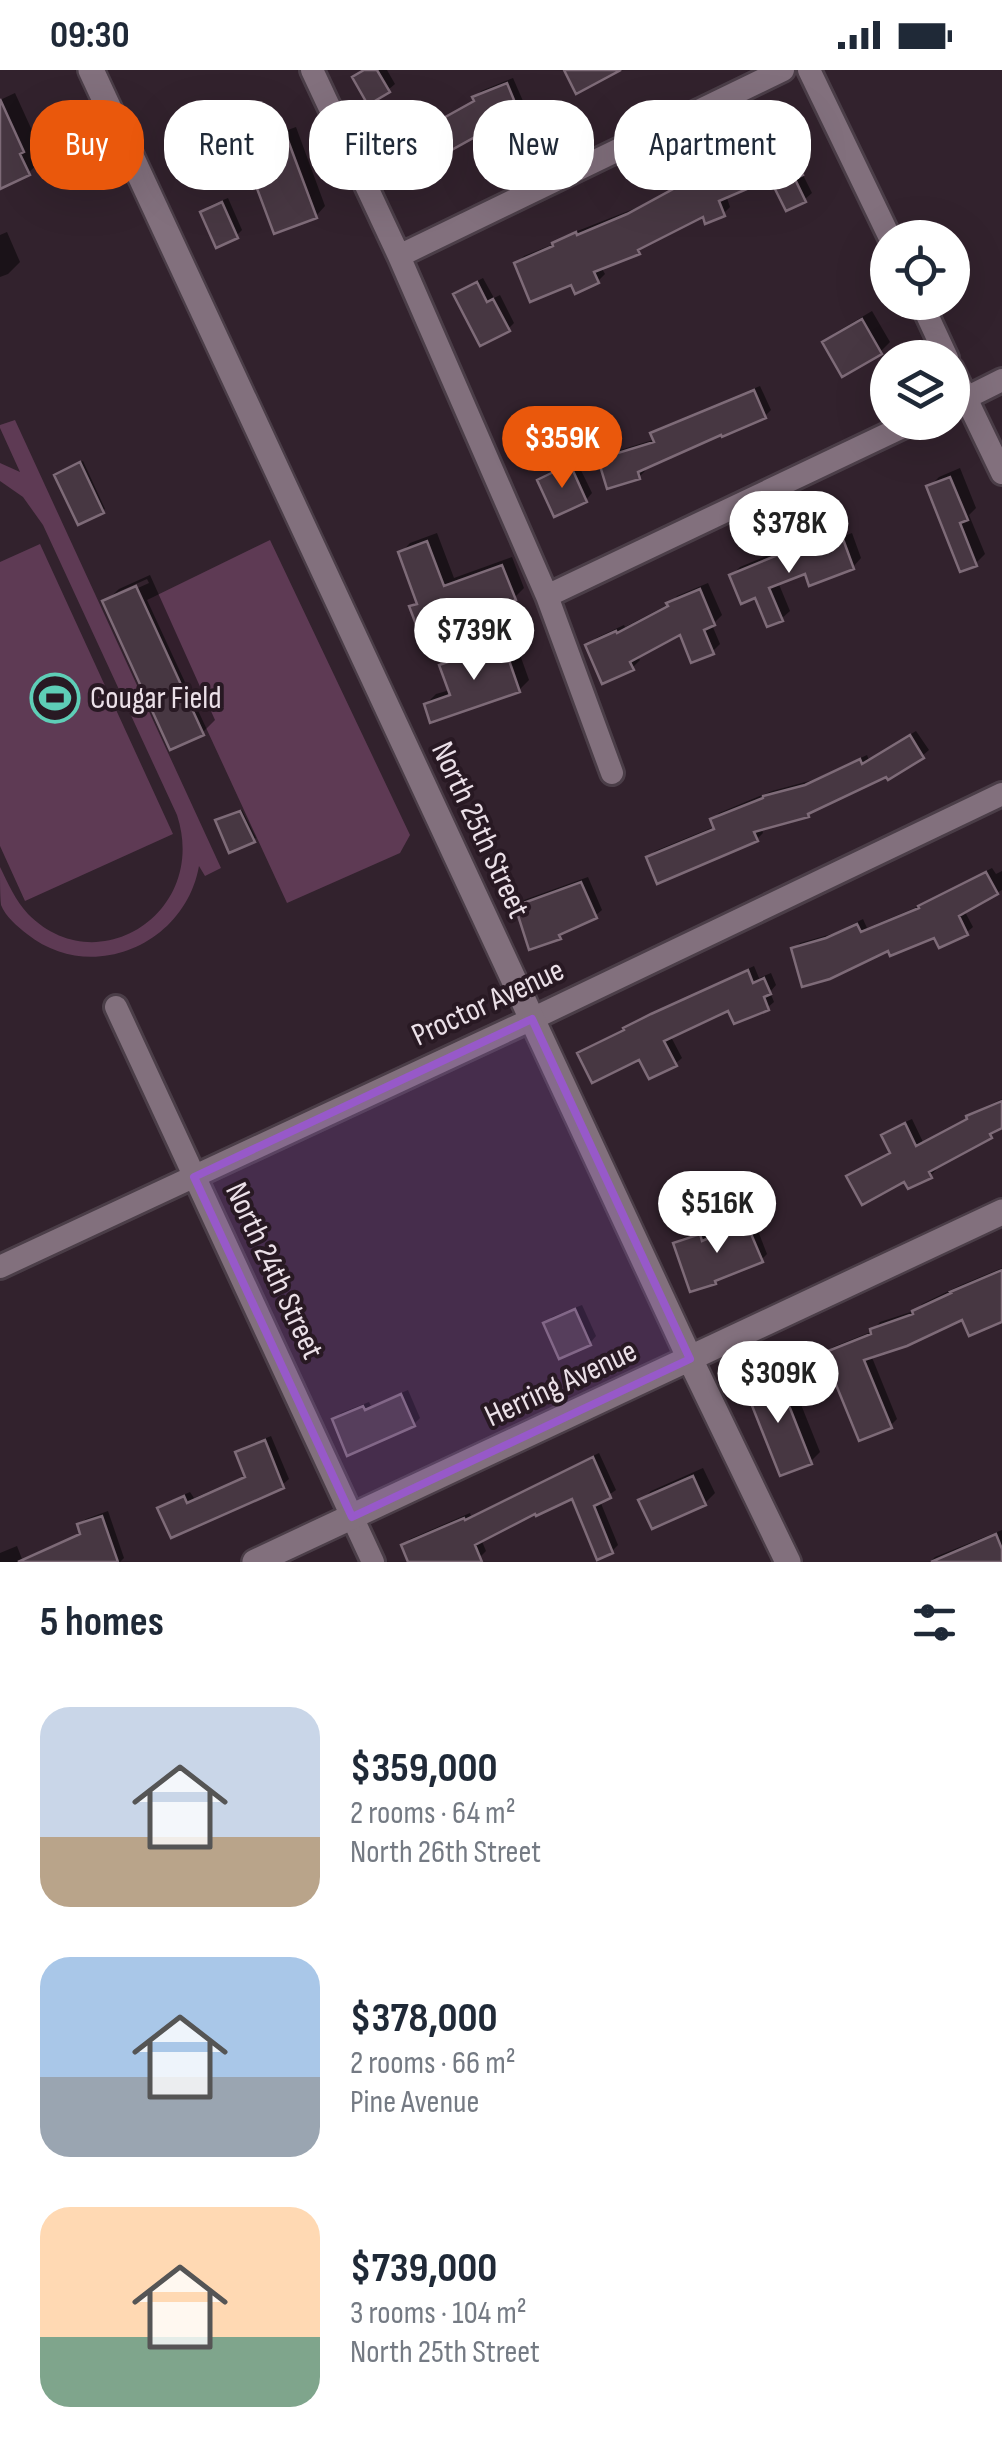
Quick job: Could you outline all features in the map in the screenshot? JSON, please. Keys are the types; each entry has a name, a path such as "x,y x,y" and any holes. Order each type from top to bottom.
{"main road":[{"name":"North 25th Street","path":"90,70 788,1562"},
{"name":"Herring Avenue","path":"255,1562 1002,1212"}],"street":[{"path":"312,70 399,256 547,596 612,773"},
{"path":"399,256 783,70"},
{"path":"810,70 881,220"},
{"path":"970,396 1002,380"},
{"path":"970,419 1002,473"},
{"path":"547,596 876,440"},
{"name":"Proctor Avenue","path":"0,1267 1002,794"},
{"name":"North 24th Street","path":"116,1007 373,1562"}],"highlighted area":[{"path":"532,1019 690,1359 352,1517 194,1177"}],"shaded area":[{"path":"15,420 221,868 205,876 199,866 190,894 175,917 155,936 132,949 106,956 79,956 52,949 20,928 1,905 0,867 23,909 56,934 85,942 114,939 140,928 162,908 177,882 183,850 177,815 43,525 23,497 0,481 0,463 20,472 0,428"},
{"path":"270,540 410,835 400,853 287,903 147,600"},
{"name":"Cougar Field","path":"40,544 173,834 25,901 0,846 0,562"}],"building":[{"path":"364,70 377,70 390,92 376,100 365,100 352,77"},
{"path":"564,70 621,70 576,94"},
{"path":"507,83 514,100 474,100 472,97"},
{"path":"0,99 30,175 0,189"},
{"path":"473,102 473,138 453,149 453,113"},
{"path":"289,143 317,218 274,234 258,190 289,190"},
{"path":"671,190 744,190 719,201 725,216 705,224 703,217 638,250 640,254 594,272 599,283 575,294 571,285 530,302 514,263 576,232 577,235"},
{"path":"776,190 800,190 806,202 786,211"},
{"path":"222,202 238,238 216,248 200,212"},
{"path":"477,282 487,302 493,299 510,331 480,346 453,294"},
{"path":"862,319 874,340 870,340 870,361 842,377 822,342"},
{"path":"754,390 766,418 638,472 640,479 607,489 598,459 654,442 650,433"},
{"path":"80,462 104,513 78,525 54,475"},
{"path":"570,464 587,502 554,517 537,480"},
{"path":"950,477 968,520 960,523 977,566 960,572 926,486"},
{"path":"843,539 854,569 809,586 805,574 769,588 783,621 767,627 755,598 741,604 729,575 780,554 783,562"},
{"path":"427,541 444,586 502,565 516,600 420,635 409,606 417,604 398,552"},
{"path":"136,586 204,735 170,750 102,601"},
{"path":"700,589 715,625 704,630 714,654 691,663 680,635 630,662 634,670 602,684 585,645 617,633 668,606 666,603"},
{"path":"503,643 520,692 430,723 424,704 450,695 439,665"},
{"path":"910,735 924,758 888,780 886,777 808,814 809,817 754,832 758,841 657,884 646,857 714,829 710,819 763,796 805,785 860,759 862,764"},
{"path":"240,811 255,842 229,853 215,820"},
{"path":"986,872 998,894 959,916 968,935 939,948 934,938 890,956 888,951 830,979 802,987 791,948 857,924 861,932 919,908"},
{"path":"581,882 597,918 559,935 561,939 529,950 515,906"},
{"path":"748,970 753,983 764,978 771,994 764,997 769,1010 734,1024 728,1011 664,1041 677,1066 649,1079 639,1060 592,1083 577,1053"},
{"path":"1002,1101 1002,1128 990,1134 992,1138 929,1172 932,1178 908,1189 904,1182 862,1205 846,1176 890,1153 881,1135 905,1123 916,1146 967,1119 966,1116"},
{"path":"746,1222 763,1262 690,1292 673,1243 700,1234 702,1241"},
{"path":"1002,1270 1002,1322 969,1336 962,1320 907,1346 864,1360 892,1428 859,1441 823,1353"},
{"path":"575,1309 591,1345 559,1359 543,1323"},
{"path":"777,1375 812,1464 780,1476 745,1388"},
{"path":"401,1394 415,1426 347,1456 332,1419"},
{"path":"265,1440 284,1488 171,1538 157,1508 184,1496 187,1503 245,1477 235,1452"},
{"path":"593,1457 611,1498 594,1506 613,1553 597,1560 572,1499 475,1545 482,1562 408,1562 401,1545 465,1520"},
{"path":"693,1476 706,1505 652,1529 638,1500"},
{"path":"102,1516 118,1562 18,1562 80,1534 77,1524"},
{"path":"996,1534 1002,1562 931,1562"}],"place":[{"name":"Cougar Field","path":"55,698"}]}
